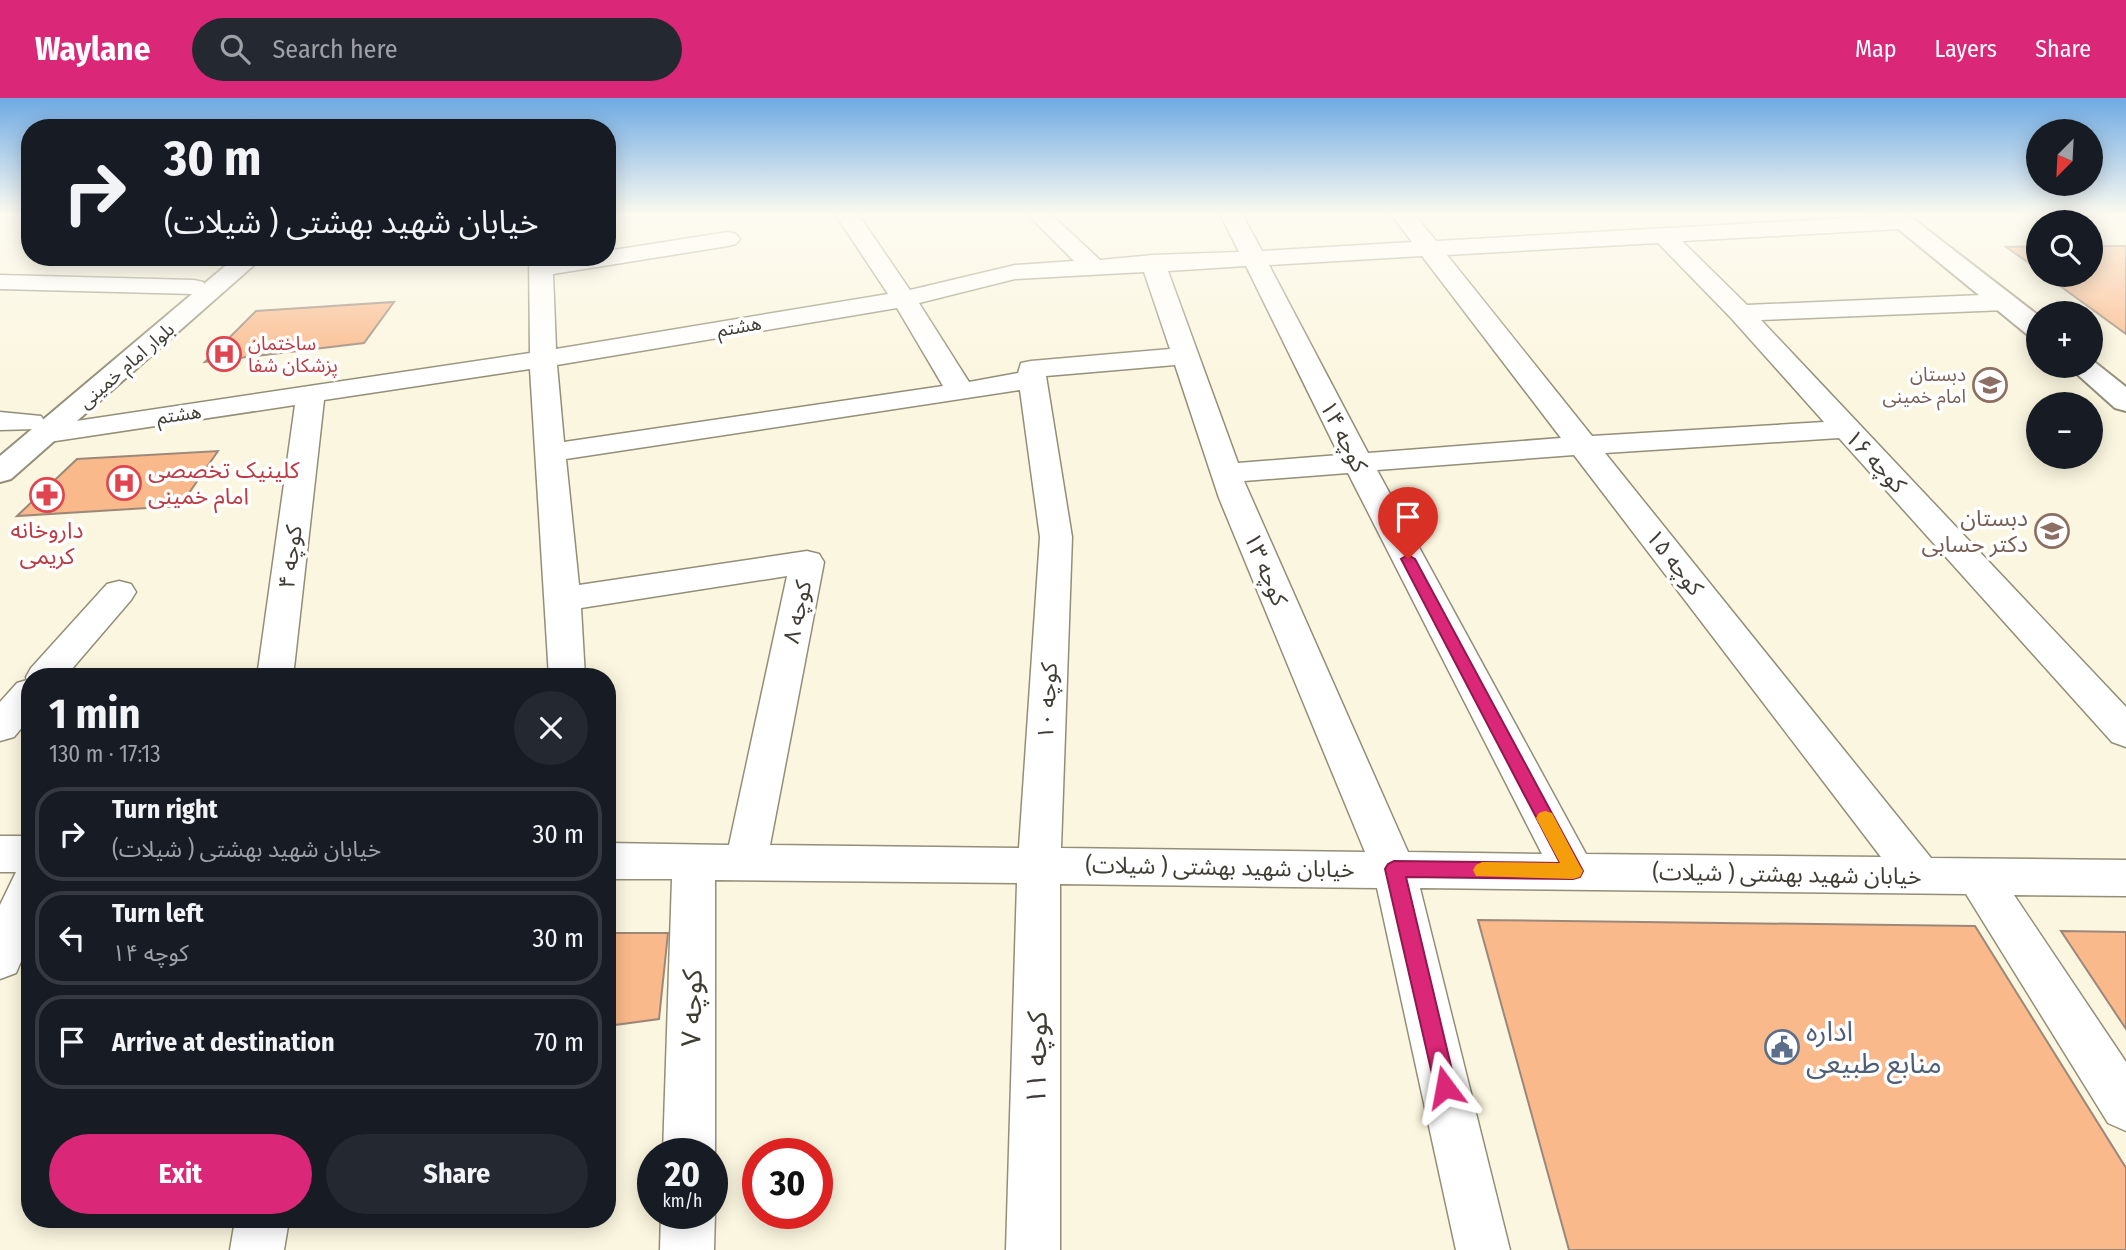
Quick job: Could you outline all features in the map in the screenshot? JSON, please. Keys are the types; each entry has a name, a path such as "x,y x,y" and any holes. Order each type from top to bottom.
{"main road":[{"name":"بلوار امام خمینی","path":"0,472 40,427 217,268"},
{"name":"بلوار امام خمینی","path":"0,447 40,427 238,268"},
{"path":"1965,268 2026,319"},
{"path":"1985,268 2037,301"},
{"path":"2103,351 2126,369"},
{"path":"2097,378 2126,402"}],"street":[{"path":"541,268 549,453 564,599 567,668"},
{"path":"883,268 961,393"},
{"name":"هشتم","path":"0,421 40,427 310,396 904,299 1015,272 1081,268"},
{"name":"کوچه ۱۳","path":"1155,268 1226,473 1394,869 1483,1250"},
{"name":"کوچه ۱۴","path":"1259,268 1357,463 1573,871"},
{"name":"کوچه ۱۵","path":"1446,268 1920,876"},
{"name":"کوچه ۱۶","path":"1695,268 2126,732"},
{"path":"0,282 194,287"},
{"path":"1740,313 2005,302"},
{"path":"1056,537 1031,369 1185,356"},
{"path":"549,453 663,433 961,393 1033,379"},
{"name":"کوچه ۴","path":"276,668 310,396"},
{"path":"1226,473 1584,445 1847,429"},
{"name":"کوچه ۱۰","path":"1039,865 1056,537"},
{"name":"کوچه ۸","path":"564,599 807,562 746,862"},
{"path":"52,668 119,592"},
{"path":"0,727 21,703"},
{"path":"0,854 21,854"},
{"name":"خیابان شهید بهشتی ( شیلات)","path":"616,861 2126,878"},
{"name":"کوچه ۷","path":"689,1138 694,862"},
{"name":"کوچه ۱۱","path":"1033,1250 1039,865"},
{"path":"1978,877 2126,1106"},
{"path":"0,959 21,907"},
{"path":"257,1250 261,1228"},
{"path":"687,1250 688,1229"}],"building":[{"path":"2103,268 2126,268 2126,334 2103,317 2103,301 2081,301 2061,287 2103,287"},
{"path":"394,302 364,343 205,362 256,311"},
{"name":"کلینیک تخصصی امام خمینی","path":"218,451 180,506 17,516 77,459"},
{"name":"اداره منابع طبیعی","path":"1478,920 1975,926 2126,1168 2126,1250 1569,1250"},
{"path":"2061,931 2126,932 2126,1029"},
{"path":"616,933 668,933 659,1019 616,1025"}],"slow traffic":[{"path":"1482,870 1573,871 1545,818"}],"place":[{"name":"ساختمان پزشکان شفا","path":"224,354"},
{"name":"دبستان امام خمینی","path":"1990,385"},
{"name":"کلینیک تخصصی امام خمینی","path":"124,483"},
{"name":"داروخانه کریمی","path":"47,495"},
{"name":"دبستان دکتر حسابی","path":"2052,531"},
{"name":"اداره منابع طبیعی","path":"1782,1047"}],"route":[{"path":"1408,559 1573,871 1394,869 1445,1087"}]}
